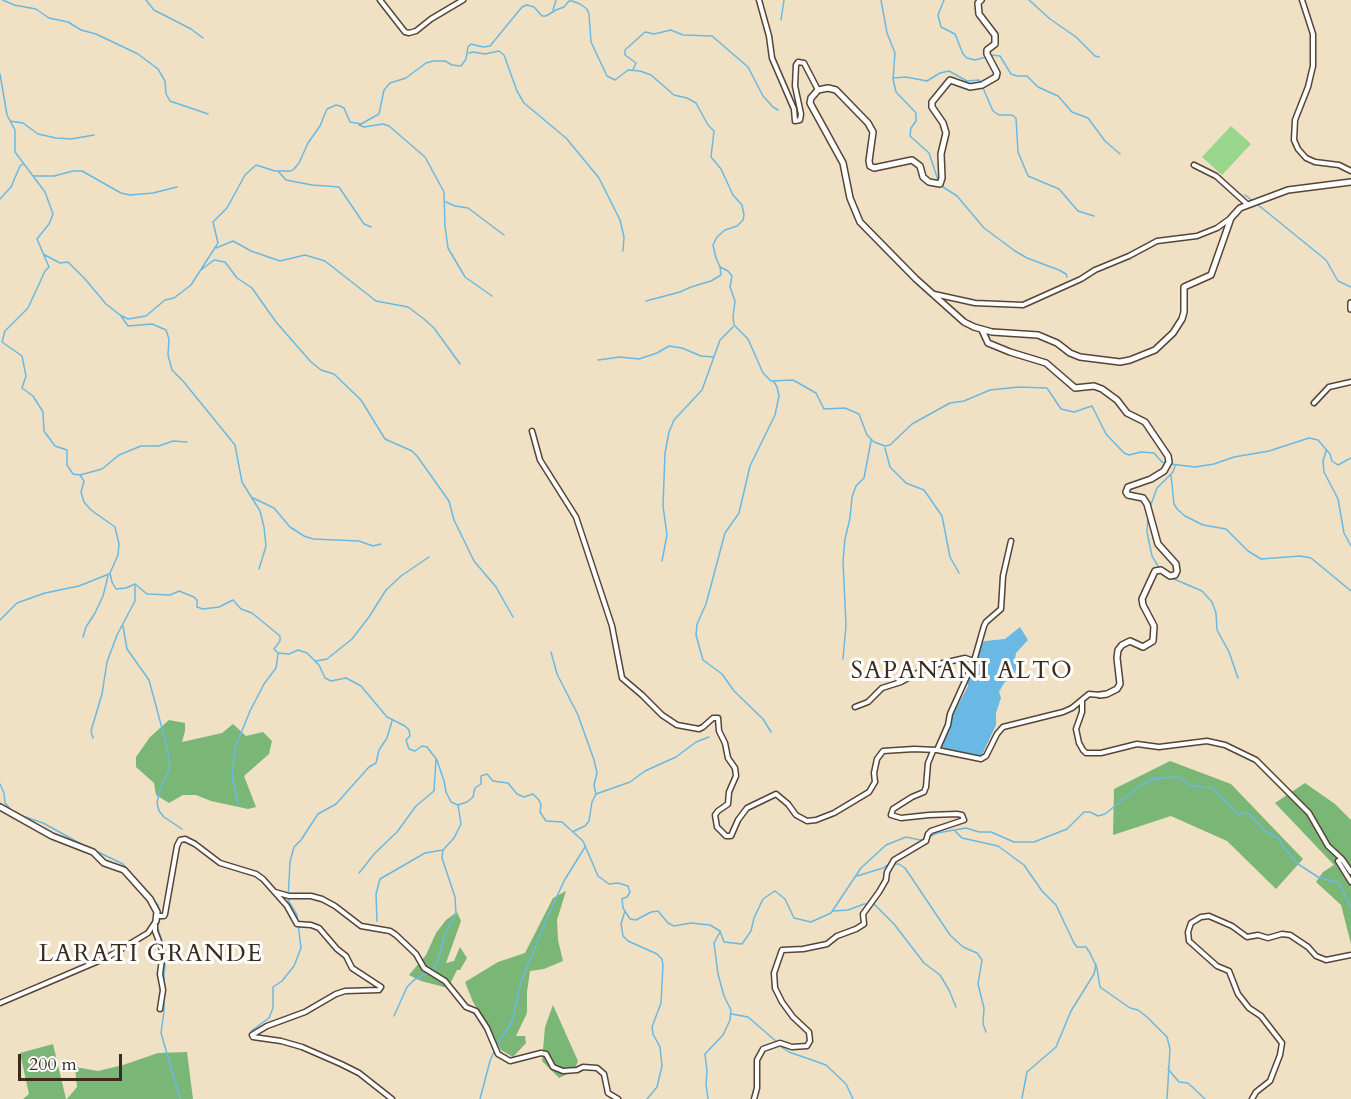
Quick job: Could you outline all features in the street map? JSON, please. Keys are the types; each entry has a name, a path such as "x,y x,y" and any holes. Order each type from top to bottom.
{"street":[{"path":"380,0 405,32 409,33 416,31 463,0"},
{"path":"759,0 768,31 771,58 792,105 796,122 800,120 801,114 795,86 798,62 804,63 818,90"},
{"path":"981,0 978,3 979,14 995,35 995,44 987,50 987,54 997,73 996,77 982,85 970,87 950,80 932,102 946,133 941,154 940,184 929,182 923,177 920,166 912,160 874,168 870,166 873,132 868,123 836,90 828,88 818,90 810,103 843,163 855,213 876,240 933,294 964,321 982,330 1038,335 1080,357 1120,362 1130,360 1155,350 1173,333 1182,319 1185,304 1184,287 1211,275 1231,218"},
{"path":"1302,0 1313,34 1313,66 1308,87 1295,120 1294,140 1306,158 1315,162 1339,165 1351,171"},
{"path":"1194,165 1216,176 1247,204"},
{"path":"933,294 975,303 1023,305 1129,256 1156,241 1197,236 1217,228 1247,204 1288,190 1351,182"},
{"path":"1351,303 1351,309"},
{"path":"532,431 540,460 568,503 580,527 612,626 622,678 676,725 699,729 713,718 718,718 719,731 725,743 728,758 735,768 736,776 729,792 728,804 715,815 720,832 726,836 732,836 738,820 747,808 776,794 801,818 807,820 825,817 869,792 875,782 874,772 877,759 884,751 914,749 981,759 987,756 997,734 1003,727 1063,712 1089,694 1107,694 1117,689 1120,684 1118,650 1130,641 1143,647 1152,641 1154,626 1142,599 1155,571 1161,570 1170,576 1177,571 1176,564 1158,544 1147,504 1143,498 1128,495 1126,492 1128,487 1151,479 1164,471 1169,462 1168,456 1145,422 1127,413 1117,400 1102,389 1095,386 1076,388 1046,363 988,343 982,330"},
{"path":"1314,402 1329,387 1351,382"},
{"path":"754,1099 757,1088 757,1060 763,1049 780,1043 792,1047 807,1046 810,1041 809,1032 793,1017 775,988 774,973 782,950 827,944 837,936 864,924 863,914 886,880 887,872 894,860 926,841 928,834 932,831 964,820 962,815 957,814 901,818 891,815 893,809 924,792 928,763 948,725 950,714 974,661 986,622 1001,609 1003,576 1011,541"},
{"path":"855,707 868,702 882,688 930,666 965,658 974,661"},
{"path":"1082,700 1082,712 1077,729 1079,743 1084,752 1101,753 1137,744 1159,747 1207,741 1234,748 1256,760 1309,813 1328,846 1342,859 1351,872"},
{"path":"0,807 52,836 93,852 104,863 124,870 146,893 156,920 155,932 163,952 160,974 163,990 160,1009"},
{"path":"0,1003 108,957 148,933 156,920 165,914 177,846 180,840 185,839 220,863 256,874 263,879 287,906 296,922 300,925 319,928 346,956 352,968 381,987 379,990 356,990 336,994 305,1012 267,1026 252,1035 302,1047 341,1064 359,1073 392,1099"},
{"path":"1342,859 1338,861 1351,882"},
{"path":"274,892 322,899 330,902 361,926 390,931 416,954 424,968 445,981 466,1007 476,1011 487,1028 498,1054 510,1061 541,1053 546,1054 553,1067 563,1071 583,1067 597,1068 604,1074 608,1094 618,1099"},
{"path":"1252,1099 1256,1092 1269,1081 1280,1055 1282,1043 1261,1016 1249,1008 1238,994 1229,971 1217,966 1189,941 1188,932 1191,923 1201,917 1209,916 1232,926 1247,937 1258,935 1268,938 1282,934 1290,935 1308,947 1316,956 1326,960 1351,955"}],"green space":[{"path":"1231,126 1251,144 1222,175 1202,157"},
{"path":"169,720 185,723 182,742 222,733 233,724 246,736 263,732 272,741 269,754 244,776 256,807 248,809 211,801 196,795 183,795 169,803 156,795 154,783 136,767 136,757 150,737"},
{"path":"1170,761 1231,784 1303,859 1276,889 1227,841 1171,816 1113,835 1114,789"},
{"path":"1305,783 1335,804 1351,820 1351,944 1341,905 1316,882 1323,872 1334,865 1275,803"},
{"path":"566,891 557,920 558,940 563,961 544,969 530,971 527,1013 516,1036 525,1036 526,1043 513,1057 501,1050 473,1002 465,982 498,962 525,953 553,898"},
{"path":"457,912 461,921 446,963 454,961 460,947 467,958 460,970 457,970 448,988 421,981 409,975 426,955 436,933 446,920"},
{"path":"553,1005 578,1061 574,1071 559,1078 542,1061 545,1027"},
{"path":"53,1044 66,1099 23,1099 29,1094 20,1053"},
{"path":"187,1052 193,1099 67,1099 77,1087 75,1067 98,1071 158,1053"}],"water":[{"path":"1020,627 1028,640 1016,653 1015,673 1004,683 999,692 1001,698 996,713 996,725 981,757 942,749 955,711 968,686 967,680 979,670 980,644 985,641 1005,639"}],"waterway":[{"path":"3,0 14,5 36,9 49,18 68,22 81,30 96,34 138,54 158,69 165,81 166,94 170,101 208,114"},
{"path":"146,0 154,10 191,29 203,38"},
{"path":"553,10 556,0"},
{"path":"781,20 784,0"},
{"path":"881,0 887,33 895,53 893,79 896,92 916,113 916,121 911,128 910,136 929,153 938,180"},
{"path":"944,0 938,15 941,27 955,34 967,58 975,60 986,57"},
{"path":"1029,0 1099,57"},
{"path":"43,254 60,263 68,262 106,304 120,315 128,319 146,316 165,300 174,298 191,285 218,243 213,222 227,208 245,175 256,165 275,171 294,169 320,126 327,109 336,105 340,106 344,108 350,122 361,124 379,114 384,90 390,83 406,78 426,63 433,61 445,61 461,66 471,44 490,46 522,7 527,5 534,7 542,16 546,16 572,1 587,9 591,42 607,76 615,80 628,70 651,75 674,95 696,103 708,125 714,131 711,157 721,169 733,195 742,205 744,215 743,220 737,226 725,230 717,237 713,245 720,267 732,276 730,287 735,301 734,325 748,339 763,373 771,381 793,380 816,393 824,409 845,408 859,414 867,435 874,442 885,446 890,445 912,424 950,403 964,401 990,390 1019,387 1047,388 1061,409 1074,412 1092,406 1106,434 1124,453 1129,455 1141,452 1154,453 1166,463"},
{"path":"633,70 636,63 625,55 625,50 645,32 654,34 671,30 683,35 712,36 748,67 763,96 778,110"},
{"path":"469,53 485,54 499,51 504,55 517,91 524,103 566,138 599,178 620,220 624,237 623,251"},
{"path":"991,55 1000,56 1011,74 1027,76 1038,87 1058,96 1072,112 1088,118 1105,141 1120,154"},
{"path":"894,78 906,77 927,81 940,73 949,71 967,81 979,80 982,83"},
{"path":"0,74 7,115 15,130 15,152 45,192 53,214 49,224 37,239 49,267 28,308 5,331 2,342 22,356 26,376 22,388 33,396 43,412 44,431 55,446 67,450 67,465 73,474 80,475 84,481 81,492 84,502 91,510 115,527 119,544 118,555 110,573 116,589 135,584 147,594 170,595 179,591 194,597 197,600 197,607 203,609 219,607 233,600 241,609 252,613 280,636 280,641 274,649 278,653 289,654 298,650 307,653 319,665 325,678 331,681 346,678 361,686 387,717 405,726 409,730 410,736 406,740 409,749 415,751 422,746 427,747 437,760 451,802 458,805 467,802 473,797 475,788 481,784 481,776 487,774 493,781 508,783 517,794 524,797 533,794 539,800 540,812 546,821 562,822 583,841 598,876 609,884 618,883 628,886 630,892 622,899 623,908 630,919 636,920 658,911 668,923 674,926 691,923 710,925 720,931 724,942 742,944 751,931 763,899 775,891 785,899 794,918 811,922 831,913 861,868 886,845 906,837 925,839"},
{"path":"983,88 993,111 999,115 1012,115 1016,118 1018,152 1028,176 1059,189 1078,211 1094,216"},
{"path":"10,121 23,123 38,134 56,138 71,139 94,135"},
{"path":"359,125 364,127 383,124 389,126 425,157 444,192 448,248 465,277 492,296"},
{"path":"0,199 11,187 23,164"},
{"path":"33,176 54,176 82,171 121,193 130,195 153,193 177,187"},
{"path":"278,171 286,180 339,187 364,224 371,227"},
{"path":"940,185 957,196 984,228 1015,251 1059,270 1067,277"},
{"path":"1245,195 1253,201"},
{"path":"446,202 468,208 504,235"},
{"path":"1257,204 1326,260 1338,281 1351,287"},
{"path":"216,248 233,241 251,251 280,261 305,255 325,261 376,301 408,307 424,319 434,328 460,364"},
{"path":"201,270 214,260 225,262 237,278 252,288 276,322 311,362 321,370 334,374 361,400 385,439 412,451 417,456 449,501 454,520 474,561 496,587 513,617"},
{"path":"646,301 711,281 721,275 720,267"},
{"path":"121,316 128,326 152,324 166,330 172,370 235,445 242,482 260,511 264,527 266,546 259,569"},
{"path":"662,561 667,535 663,506 665,453 669,432 674,420 702,390 720,340 733,327"},
{"path":"598,360 620,357 639,359 669,346 682,348 701,356 714,357"},
{"path":"771,732 763,719 734,691 722,674 703,660 696,635 697,624 706,604 725,533 739,513 750,466 775,415 779,396 774,382"},
{"path":"1170,464 1195,467 1214,464 1234,457 1269,451 1309,438 1318,440 1330,454 1332,461 1338,465 1351,458"},
{"path":"80,475 102,469 119,455 141,446 159,446 173,441 187,442"},
{"path":"843,659 846,625 843,561 845,539 852,497 856,486 864,478 871,441"},
{"path":"885,448 890,467 906,483 924,490 942,516 950,557 959,573"},
{"path":"1326,451 1323,461 1324,472 1338,499 1344,533 1351,546"},
{"path":"1150,507 1157,488 1173,472 1175,466"},
{"path":"1171,475 1174,504 1185,516 1203,525 1226,529 1248,551 1261,559 1300,556 1311,558 1351,591"},
{"path":"253,498 274,508 290,527 304,536 313,539 359,541 373,546 381,544"},
{"path":"1148,514 1147,532 1152,556 1158,566 1171,575"},
{"path":"316,661 327,659 352,639 386,590 401,576 429,557"},
{"path":"0,620 17,603 45,593 79,586 109,574"},
{"path":"83,637 103,596 108,576"},
{"path":"1174,579 1202,591 1212,602 1216,613 1217,630 1229,652 1238,678"},
{"path":"93,738 91,731 102,694 107,662 117,635 135,601 135,586"},
{"path":"123,626 127,649 149,680 167,747 170,767 160,789 157,803 159,811 182,829"},
{"path":"551,652 557,674 578,715 594,760 597,773 594,785 596,794"},
{"path":"238,803 232,776 235,748 250,711 264,684 276,668 278,654"},
{"path":"251,1031 269,1018 273,1008 273,987 282,981 294,966 301,948 297,915 288,900 290,862 294,847 318,814 336,804 369,767 376,763 379,750 387,738 392,721"},
{"path":"574,831 585,826 589,821 592,802 596,794 630,782 645,771 676,757 696,742 709,737"},
{"path":"359,873 375,853 397,832 416,806 434,791 436,760"},
{"path":"929,837 937,833 966,828 979,832 991,832 1014,842 1034,842 1067,829 1084,812 1098,816 1105,814 1141,785 1153,779 1180,778 1191,786 1213,788 1238,814 1248,813 1265,831 1279,839 1298,864 1318,877 1339,883 1351,908"},
{"path":"0,784 5,803 13,812"},
{"path":"394,1016 407,987 414,980 432,971 437,964 445,934 456,914 455,897 442,858 443,850 454,838 461,824 458,805"},
{"path":"20,815 43,823 83,845"},
{"path":"955,831 962,838 998,846 1024,865 1042,891 1056,905 1074,943 1077,947 1086,947 1090,953 1097,968 1100,987 1130,1008 1138,1010 1167,1037 1170,1049 1167,1099"},
{"path":"480,1099 490,1061 512,1021 521,982 547,918 564,881 585,847"},
{"path":"377,921 376,894 380,879 425,853 443,850"},
{"path":"96,851 123,864 131,874"},
{"path":"857,876 889,864"},
{"path":"894,864 905,868 950,935 963,947 977,953 982,960 978,984 984,1008 983,1024 986,1032"},
{"path":"146,891 158,905 160,914"},
{"path":"833,911 874,904 894,924 924,963 940,975 956,1007"},
{"path":"625,911 621,924 623,936 628,941 657,954 662,959 663,965 661,1003 652,1027 660,1047 662,1066 657,1087 647,1099"},
{"path":"160,919 157,926 166,953 161,1033 180,1099"},
{"path":"708,1099 705,1054 723,1035 730,1020 731,1010 724,996 718,974 714,943 720,932"},
{"path":"1022,1098 1027,1072 1056,1047 1071,1011 1094,974 1096,964"},
{"path":"732,1014 748,1017 777,1042"},
{"path":"780,1046 789,1052 826,1065 846,1084 853,1099"},
{"path":"1168,1069 1179,1082 1188,1083 1205,1099"}],"district":[{"name":"SAPANANI ALTO","path":"962,672"},
{"name":"LARATI GRANDE","path":"151,955"}]}
